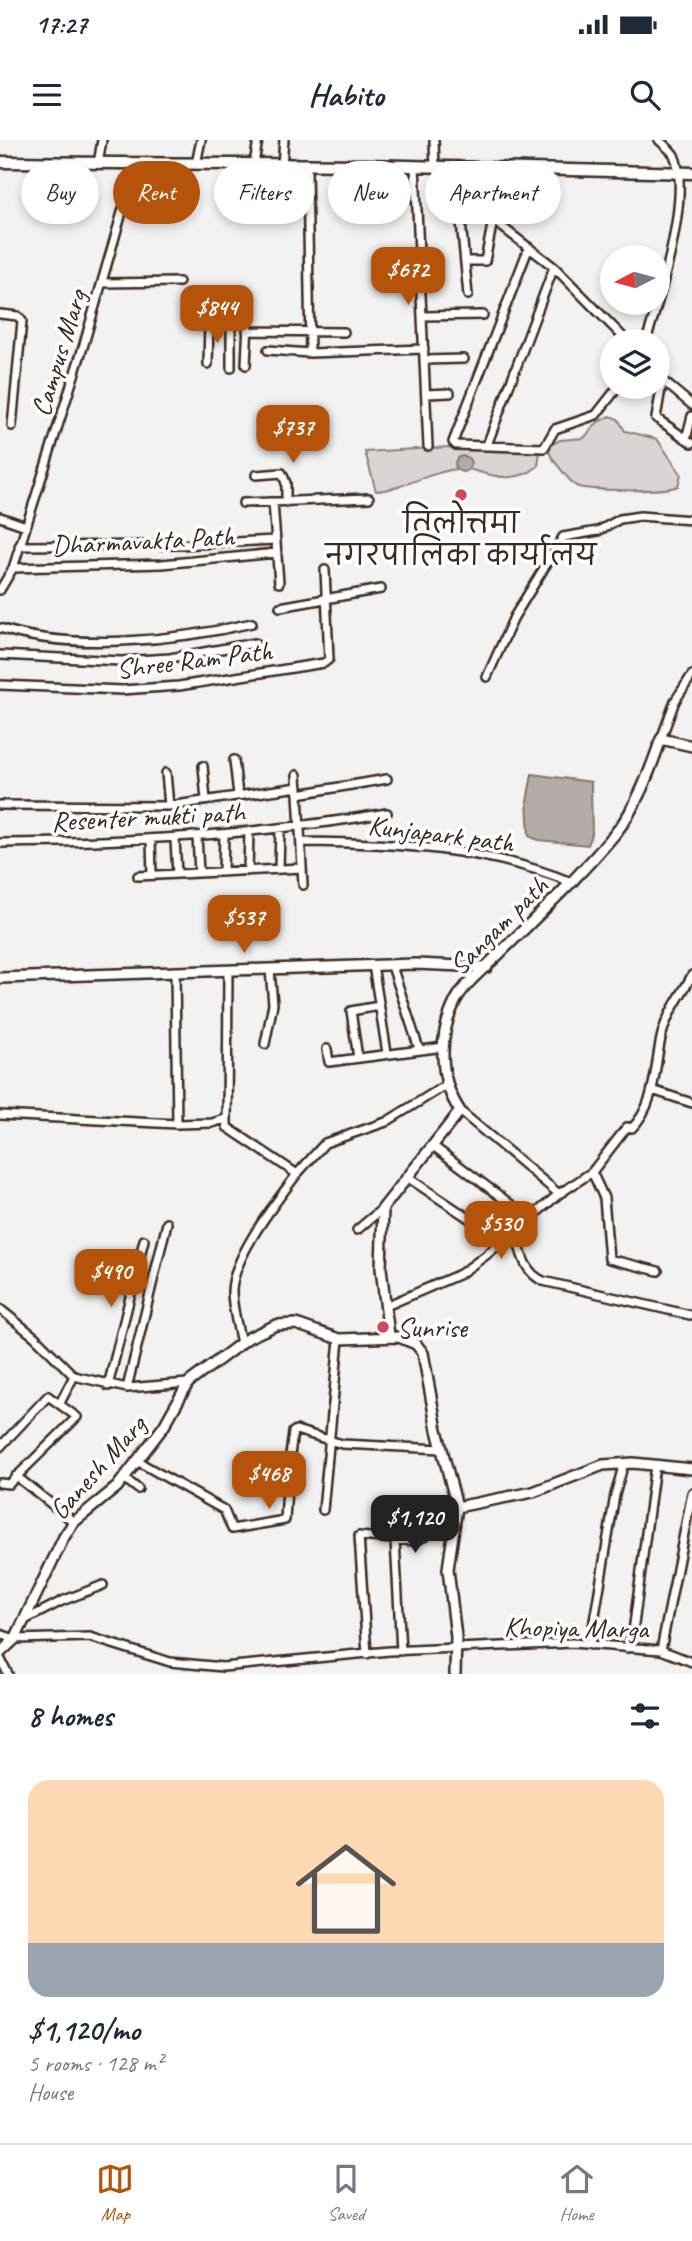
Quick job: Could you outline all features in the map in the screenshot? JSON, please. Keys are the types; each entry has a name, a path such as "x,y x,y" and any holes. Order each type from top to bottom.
{"main road":[{"path":"0,162 21,162"},
{"path":"314,166 425,167"},
{"path":"561,171 692,173"}],"street":[{"path":"98,161 102,140"},
{"path":"197,161 201,140"},
{"path":"254,161 258,140"},
{"path":"282,161 284,140"},
{"path":"434,140 435,161"},
{"path":"649,329 674,238 680,173 674,154 659,140"},
{"path":"415,166 428,446"},
{"name":"Campus Marg","path":"0,590 13,568 119,224"},
{"path":"308,224 310,353"},
{"path":"462,224 468,295"},
{"path":"466,261 485,261 492,224"},
{"path":"499,224 554,267 615,329"},
{"path":"529,247 453,442 456,445 544,448 555,429 596,415 609,399"},
{"path":"487,445 554,267"},
{"path":"102,283 179,282"},
{"path":"0,314 18,316 22,321 12,426"},
{"path":"422,316 483,315"},
{"path":"231,322 231,369"},
{"path":"197,323 248,322 246,365"},
{"path":"208,364 209,323"},
{"path":"247,331 344,332"},
{"path":"268,351 310,353 424,349"},
{"path":"424,360 464,359"},
{"path":"670,385 692,405"},
{"path":"426,394 450,393"},
{"path":"658,399 656,418 689,441 692,416"},
{"path":"256,475 282,473 286,483 286,502"},
{"path":"243,503 369,498"},
{"path":"273,502 279,583"},
{"path":"487,677 514,617 563,537 598,531 620,519 640,516 692,520"},
{"path":"0,517 26,526"},
{"path":"19,546 179,545 275,540"},
{"name":"Dharmavakta Path","path":"13,568 162,564 276,553"},
{"path":"325,570 327,598"},
{"path":"280,607 380,589"},
{"name":"Shree Ram Path","path":"0,685 122,690 179,686 324,663 329,659 327,598"},
{"path":"0,628 56,638 123,641 172,639 252,623"},
{"path":"0,655 121,662 170,658 255,643"},
{"path":"692,675 675,701 661,739 692,746"},
{"name":"Sangam path","path":"460,1111 446,1085 444,1047 444,1032 457,998 573,883 617,832 649,771 661,739"},
{"path":"233,760 237,795"},
{"path":"203,766 206,800"},
{"path":"166,773 169,806"},
{"path":"297,775 303,885"},
{"path":"0,805 169,806 237,795 387,779"},
{"name":"Resenter mukti path","path":"0,843 175,840 298,828 387,813"},
{"path":"279,869 280,829"},
{"path":"248,871 249,832"},
{"path":"223,872 224,834"},
{"path":"197,836 199,873"},
{"path":"175,840 177,874"},
{"path":"151,841 152,875"},
{"name":"Kunjapark path","path":"301,842 382,843 496,858 541,869 573,883"},
{"path":"138,876 302,868"},
{"path":"0,978 373,965 487,967"},
{"path":"373,965 387,1053"},
{"path":"392,965 419,1049"},
{"path":"265,1044 273,1004 270,970"},
{"path":"228,971 227,1127 235,1135 297,1174"},
{"path":"175,972 177,1124"},
{"path":"386,1306 460,1274 559,1194 592,1172 627,1127 635,1125 652,1090 661,1036 670,1010 692,975"},
{"path":"358,1058 351,1012 379,1006"},
{"path":"327,1049 329,1062 444,1047"},
{"path":"241,1344 233,1300 236,1274 248,1247 297,1174 326,1143 392,1118 446,1085"},
{"path":"652,1090 692,1103"},
{"path":"358,1230 383,1208 460,1111 559,1194"},
{"path":"0,1115 177,1124 212,1123 225,1119"},
{"path":"433,1146 529,1218"},
{"path":"592,1172 601,1186 604,1198 610,1259 658,1271"},
{"path":"407,1177 503,1241"},
{"path":"383,1208 382,1268 389,1336"},
{"path":"127,1388 167,1223"},
{"path":"515,1231 525,1265 532,1276 543,1281 690,1315"},
{"path":"108,1386 144,1240"},
{"path":"0,1308 35,1337 74,1376 108,1386 127,1388 188,1383 241,1344 276,1325 296,1324 338,1339 389,1336 416,1344 423,1353 442,1449 457,1507 448,1569 456,1649 455,1674"},
{"path":"323,1510 338,1339"},
{"path":"60,1403 74,1376"},
{"name":"Ganesh Marg","path":"0,1655 15,1639 52,1559 74,1522 109,1496 124,1478 164,1426 188,1383"},
{"path":"0,1447 48,1396 76,1415 76,1420 8,1485 0,1483"},
{"path":"136,1461 224,1510 232,1529 285,1520 294,1431 348,1445 442,1449"},
{"path":"457,1507 533,1492 580,1472 624,1463 692,1469"},
{"path":"590,1645 615,1495 624,1463"},
{"path":"627,1647 633,1632 654,1465"},
{"path":"263,1471 288,1471"},
{"path":"16,1476 74,1522"},
{"path":"124,1478 138,1489"},
{"path":"661,1650 692,1493"},
{"path":"367,1654 358,1538 363,1535 395,1540 424,1539 455,1520"},
{"path":"395,1540 401,1651"},
{"path":"25,1620 62,1601 103,1585"},
{"name":"Khopiya Marga","path":"0,1634 15,1639 90,1637 170,1662 223,1667 401,1651 590,1645 661,1650 691,1659"},
{"path":"0,1655 8,1674"}],"shaded area":[{"path":"610,416 618,419 625,431 657,439 681,474 678,486 610,490 583,488 573,484 549,452 552,444 560,440 584,438 598,422"},
{"path":"450,447 540,451 538,466 517,476 496,476 456,466 457,469 376,491 365,452"},
{"path":"463,456 471,464 463,472 455,464"},
{"path":"532,774 591,782 592,834 588,845 538,840 529,836 527,801"}],"place":[{"name":"तिलोत्तमा नगरपालिका कार्यालय","path":"461,495"},
{"name":"Sunrise","path":"383,1327"}]}
